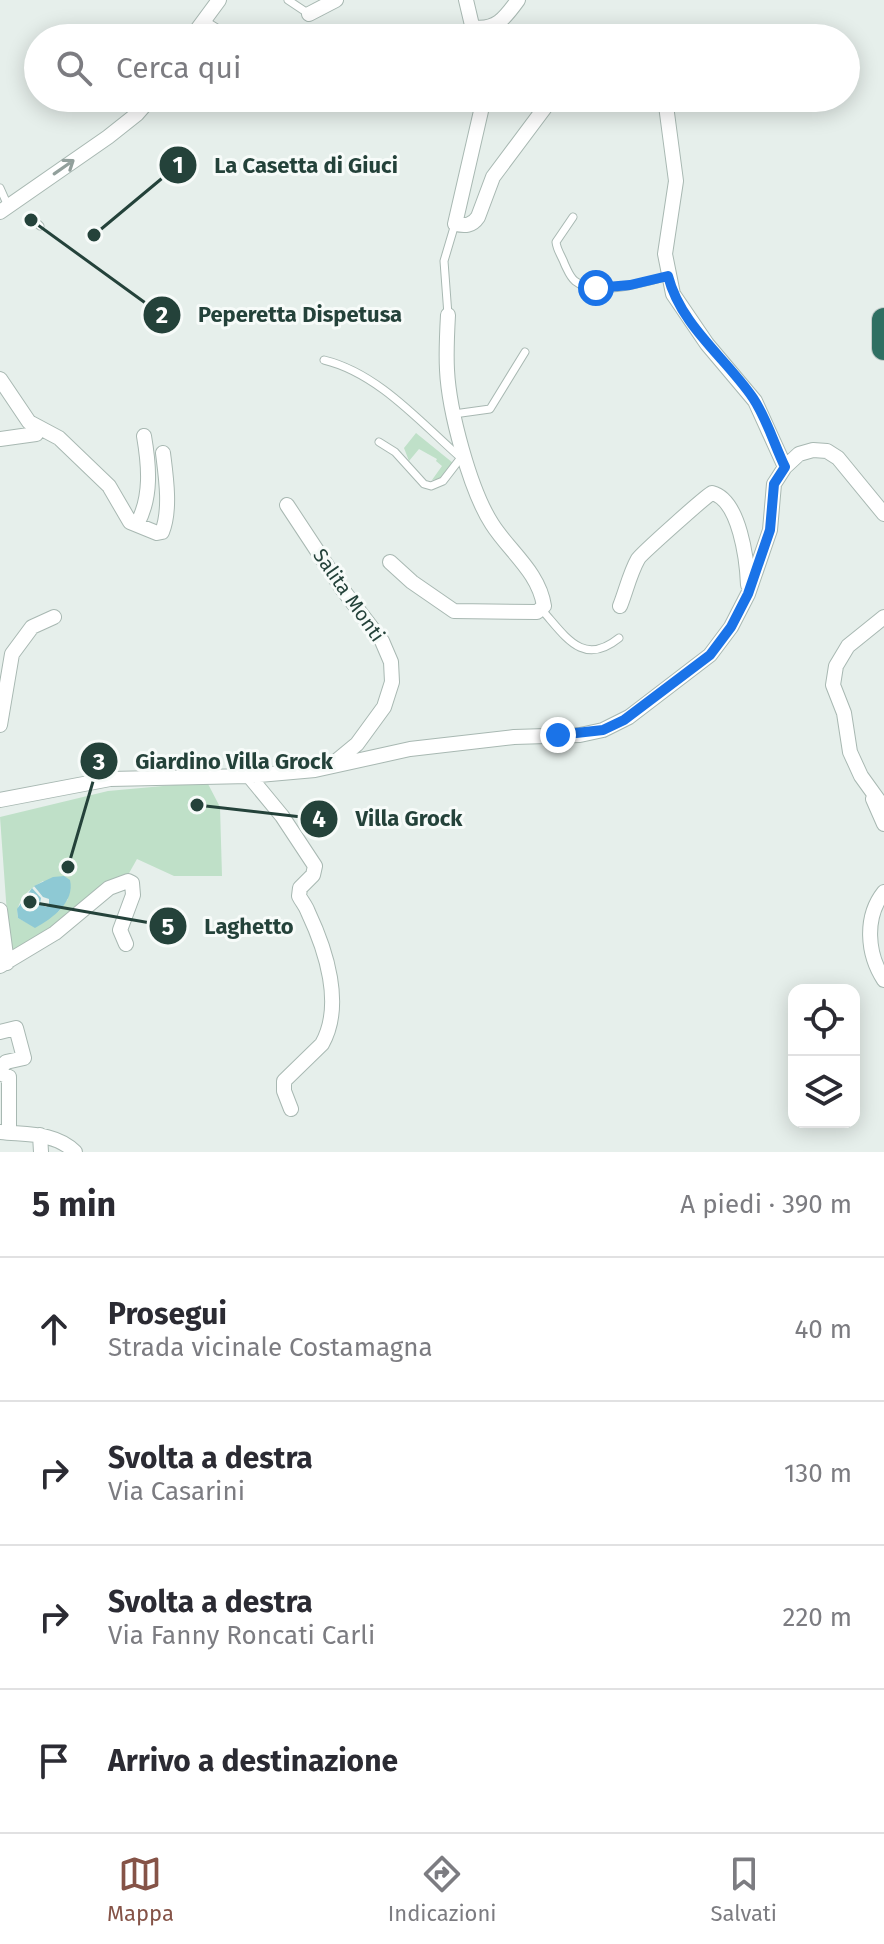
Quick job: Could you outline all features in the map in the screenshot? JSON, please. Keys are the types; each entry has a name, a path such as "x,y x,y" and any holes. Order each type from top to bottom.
{"highway":[{"path":"884,320 884,348"}],"street":[{"path":"201,24 219,0"},
{"path":"309,14 336,0"},
{"path":"466,0 472,24"},
{"path":"498,24 518,0"},
{"path":"13,205 139,112"},
{"path":"481,112 455,224 463,226 474,222 493,177 542,112"},
{"path":"667,112 676,181 665,252 668,276 679,304 707,344 755,401 785,467"},
{"path":"390,562 412,582 454,611 542,610 544,601 525,564 491,523 463,456 447,372 448,315"},
{"path":"2,386 29,422 59,438 109,486 117,495 126,517 157,533 164,530 167,491 163,453"},
{"path":"0,439 36,434 38,427"},
{"path":"137,524 145,505 148,484 144,436"},
{"path":"0,800 110,779 249,776 331,766 420,747 514,737 580,735 603,730 629,717 710,655 731,627 748,594 770,530 774,484 785,467 799,454 813,450 827,451 852,474 884,514"},
{"path":"620,606 639,558 695,504 712,493 725,500 735,519 747,567 748,594"},
{"name":"Salita Monti","path":"287,505 343,590 382,641 391,662 392,682 384,707 357,744 331,766"},
{"path":"0,725 12,654 32,627 54,617"},
{"path":"884,617 848,646 836,666 833,685 844,713 850,752 873,795 884,808"},
{"path":"249,776 282,816 315,866 313,875 300,888 299,896 321,943 331,987 331,1013 326,1037 284,1081 284,1091 291,1109"},
{"path":"873,795 876,810 884,824"},
{"path":"0,910 3,964 55,933 109,888 128,881 134,890 120,930 126,944"},
{"path":"884,892 873,909 870,924 873,954 884,980"},
{"path":"0,1032 16,1028 24,1058 6,1062 0,1071 9,1077 5,1133 40,1135 62,1141 75,1152"},
{"path":"40,1135 41,1152"}],"lane":[{"path":"288,0 309,14"},
{"path":"204,20 210,24"},
{"path":"0,188 13,205"},
{"path":"573,217 556,242 557,252 570,277 577,283 589,288 612,288 668,276"},
{"path":"448,315 444,261 455,224"},
{"path":"454,414 490,409 525,352"},
{"path":"324,360 351,369 376,384 463,456 443,481 431,486 424,484 395,452 379,442"},
{"path":"542,610 562,633 583,649 599,651 619,638"}],"green space":[{"path":"416,433 453,463 439,479 432,480 442,466 437,459 419,449 409,461 404,448"},
{"path":"207,782 220,807 222,876 174,876 137,859 128,875 10,956 0,817 108,791","holes":["43,881 68,899 59,911 35,927 18,918 24,896"]}],"water":[{"path":"64,876 70,880 71,888 66,902 55,914 35,928 18,918 17,909 32,888 41,898 40,904 49,905 49,899 43,897 34,886 53,877"}],"place":[{"name":"Peperetta Dispetusa","path":"31,220"},
{"name":"La Casetta di Giuci","path":"94,235"},
{"name":"Villa Grock","path":"197,805"},
{"name":"Giardino Villa Grock","path":"68,867"},
{"name":"Laghetto","path":"30,902"}],"route":[{"path":"558,735 580,735 603,730 624,720 710,655 745,602 770,530 774,484 785,467 755,401 707,344 679,304 668,276 612,288 596,288"}]}
